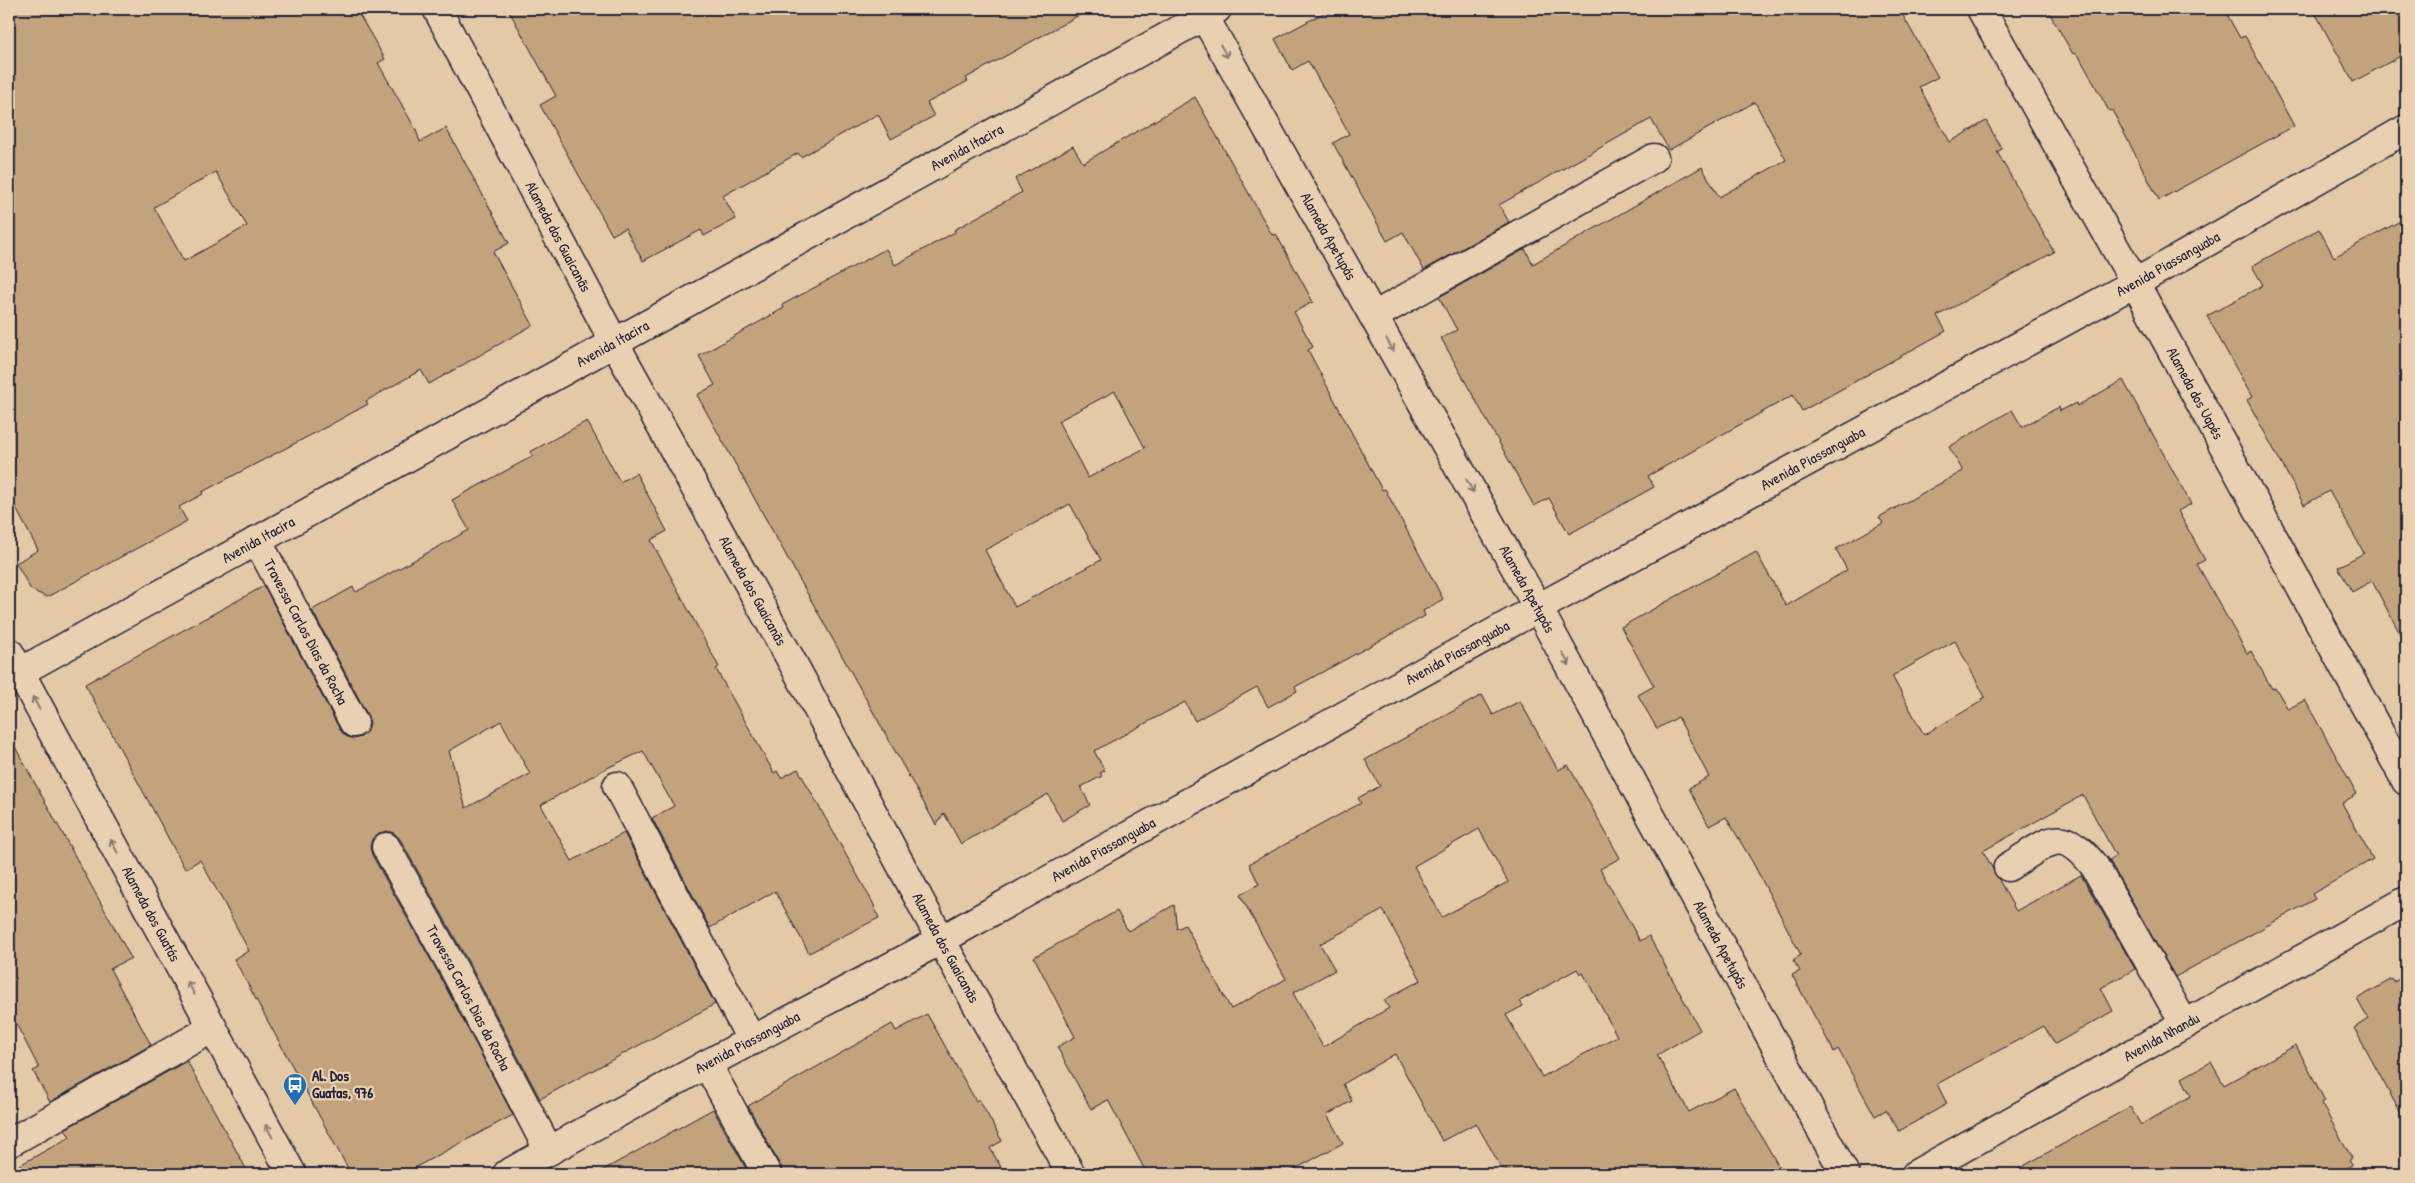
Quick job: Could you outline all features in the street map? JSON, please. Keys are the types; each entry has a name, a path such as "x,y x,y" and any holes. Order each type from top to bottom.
{"street":[{"name":"Alameda dos Guaicanãs","path":"437,9 615,344 795,668 941,940 1071,1174"},
{"name":"Alameda dos Uapés","path":"1981,9 2135,283 2406,781"},
{"name":"Avenida Itacira","path":"12,668 256,540 615,344 1207,11"},
{"name":"Alameda Apetupás","path":"1207,11 1374,316 1538,608 1846,1174"},
{"name":"Avenida Piassanguaba","path":"507,1174 707,1064 941,940 1538,608 2135,283 2406,129"},
{"path":"1374,316 1654,158"},
{"name":"Travessa Carlos Dias da Rocha","path":"256,540 354,723"},
{"name":"Alameda dos Guatás","path":"12,668 213,1028 292,1174"},
{"path":"617,786 752,1041"},
{"path":"2008,868 2052,842 2062,840 2078,847 2095,867 2185,1025"},
{"name":"Travessa Carlos Dias da Rocha","path":"386,847 456,973 549,1151"},
{"name":"Avenida Nhandu","path":"1916,1174 2406,900"},
{"path":"9,1143 213,1028"},
{"path":"707,1064 767,1174"}],"building":[{"path":"9,9 356,9 385,59 378,63 416,130 420,142 446,128 509,243 493,252 533,325 429,384 421,370 366,401 368,404 202,492 203,494 179,507 187,521 47,597 31,590 16,563 38,550 9,495","holes":["216,172 247,226 184,261 154,207"]},
{"path":"508,9 1090,9 966,78 968,81 927,103 934,116 891,139 878,114 801,157 798,153 723,196 736,219 704,236 701,230 643,261 625,228 612,235 540,105 556,96"},
{"path":"1331,9 1899,9 1938,77 1919,87 1950,142 1986,121 2002,149 1997,152 2054,252 1937,316 1946,331 1802,411 1793,395 1648,476 1654,487 1569,534 1549,498 1534,506 1441,338 1457,330 1439,297 1525,249 1533,264 1702,167 1719,197 1786,160 1755,102 1669,150 1651,119 1499,205 1509,222 1424,270 1403,232 1387,241 1333,143 1349,134 1308,61 1292,70 1275,39"},
{"path":"2047,9 2224,9 2240,38 2245,36 2294,126 2159,200 2112,110 2109,111 2080,58 2075,53 2073,54"},
{"path":"2313,9 2406,9 2406,53 2353,82"},
{"path":"1195,97 1272,235 1276,234 1313,302 1294,312 1313,347 1308,350 1382,490 1385,489 1443,599 1423,611 1425,616 1295,687 1297,691 1268,707 1257,687 1195,721 1185,702 1094,751 1105,771 1100,773 1102,776 1081,787 1090,805 1062,821 1048,794 961,844 944,813 936,825 697,395 715,385 699,356 784,308 782,305 886,249 895,265 955,232 954,230 1022,192 1015,179 1073,146 1083,163","holes":["1115,391 1145,448 1088,478 1058,421","1070,504 1101,560 1015,607 985,550"]},
{"path":"2406,218 2406,645 2372,581 2352,592 2338,567 2364,553 2329,491 2304,505 2247,400 2252,397 2207,316 2263,285 2252,266 2319,229 2334,257"},
{"path":"2123,380 2191,504 2178,511 2205,560 2197,564 2247,653 2251,651 2272,689 2275,687 2288,709 2305,700 2357,794 2342,803 2373,859 2312,894 2315,899 2175,977 2109,860 2116,856 2083,795 1983,851 2016,911 2081,875 2135,969 2101,988 2113,1011 2055,1044 2044,1026 1937,1084 1947,1104 1899,1131 1886,1110 1875,1116 1838,1049 1834,1052 1792,975 1800,971 1793,960 1801,955 1753,863 1726,817 1709,826 1689,788 1709,777 1678,717 1657,729 1638,695 1654,686 1621,627 1756,552 1786,606 1847,570 1836,549 1883,523 1879,517 1963,471 1949,447 2012,410 2022,427 2059,407 2060,411 2076,403 2077,406","holes":["1955,641 1985,697 1981,699 1982,701 1924,735 1892,676"]},
{"path":"587,421 620,482 636,473 667,531 651,540 719,667 716,669 774,773 777,771 781,778 798,769 873,903 879,918 809,953 775,891 710,928 652,818 674,806 643,751 603,770 541,805 572,861 624,833 715,1004 540,1099 470,965 400,839 394,833 387,831 379,833 372,839 370,847 372,855 442,980 513,1115 403,1174 351,1174 234,959 249,951 223,901 200,860 185,869 85,684 264,586 340,730 346,736 353,739 361,737 367,731 370,724 368,716 312,610 353,587 356,592 469,530 452,500 533,456 530,452","holes":["501,721 530,774 466,808 449,751"]},
{"path":"1482,695 1493,715 1520,701 1558,770 1568,765 1620,858 1600,869 1640,941 1649,936 1700,1030 1657,1055 1689,1112 1734,1088 1783,1174 1505,1174 1476,1123 1442,1141 1395,1054 1343,1084 1352,1101 1327,1115 1343,1143 1286,1174 1147,1174 1108,1100 1091,1109 1057,1047 1075,1037 1034,957 1117,911 1128,931 1174,905 1177,929 1185,925 1231,1009 1286,979 1240,895 1259,884 1249,864 1361,803 1358,798 1380,786 1365,760","holes":["1479,829 1508,882 1442,917 1414,866","1383,910 1421,980 1384,1000 1389,1008 1323,1047 1293,993 1335,970 1320,944","1577,969 1580,974 1583,973 1617,1036 1542,1077 1506,1015 1523,1006 1520,1001"]},
{"path":"9,736 131,958 110,969 151,1045 50,1102 33,1071 39,1068 9,1010"},
{"path":"2406,975 2406,1123 2354,1028 2368,1019 2357,999 2392,979 2394,982"},
{"path":"927,1014 976,1101 979,1099 1002,1141 990,1148 1005,1174 783,1174 748,1106 892,1024 896,1031"},
{"path":"2296,1045 2325,1101 2321,1103 2352,1158 2349,1160 2352,1165 2335,1174 2009,1174 2130,1107 2141,1125 2191,1096 2182,1078 2211,1062 2224,1085"},
{"path":"187,1061 249,1174 9,1174 9,1171 70,1137 65,1129"},
{"path":"713,1109 749,1174 596,1174"}],"place":[{"name":"Al. Dos Guatas, 976","path":"295,1106"}]}
